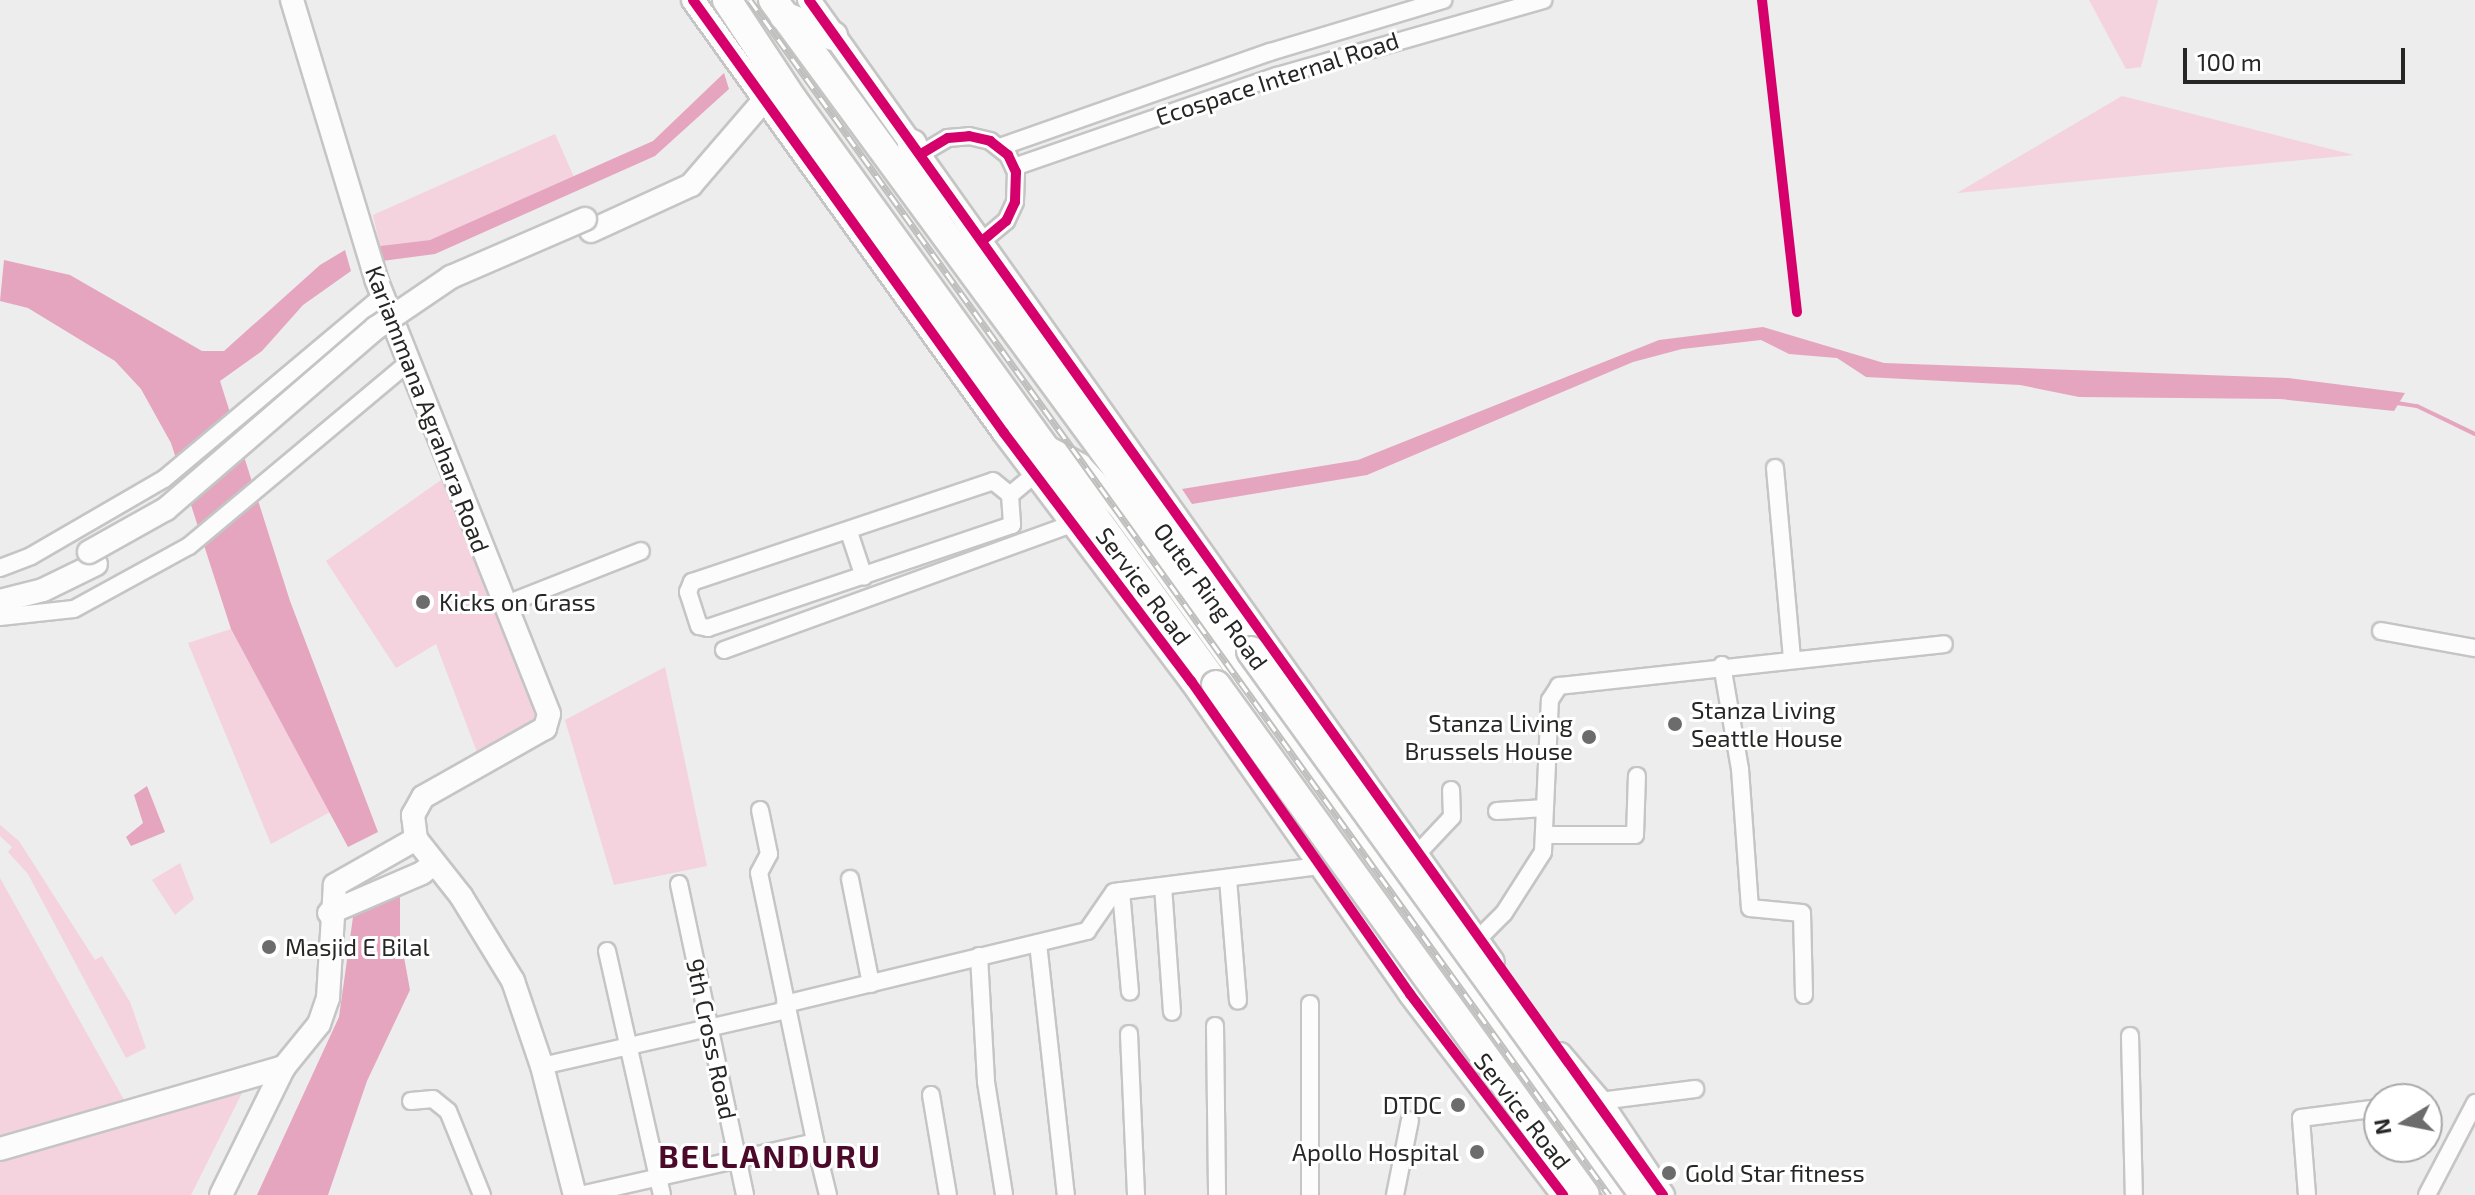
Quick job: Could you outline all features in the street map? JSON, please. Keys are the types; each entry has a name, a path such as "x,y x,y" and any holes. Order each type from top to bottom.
{"highway":[{"name":"Outer Ring Road","path":"732,6 870,225 1041,443 1585,1195"},
{"path":"778,8 833,36"},
{"name":"Outer Ring Road","path":"778,8 980,242 1029,331 1251,651 1644,1195"},
{"path":"924,147 950,219 980,242"}],"street":[{"name":"Kariammana Agrahara Road","path":"292,0 379,287 549,714 545,728 423,797 413,815 408,842"},
{"name":"Service Road","path":"693,0 760,93 870,225 1035,474 1191,681 1319,866 1498,1113 1563,1195"},
{"path":"809,0 833,36 924,147 969,136 1000,147 1014,167 1015,202 980,242"},
{"name":"Ecospace Internal Road","path":"1000,147 1371,20 1443,0"},
{"name":"Ecospace Internal Road","path":"1014,167 1378,45 1542,0"},
{"path":"1371,20 1378,45"},
{"path":"0,601 43,590 166,509 376,328 451,277 588,225 683,174 760,93"},
{"path":"0,568 31,556 164,479 245,411 379,287"},
{"path":"1029,331 1419,852 1477,940 1577,1078 1600,1101 1663,1195"},
{"path":"0,617 74,609 189,546 409,362"},
{"path":"1041,443 1080,465 1119,507 1617,1195"},
{"path":"1775,468 1792,658"},
{"path":"1010,495 1035,474"},
{"path":"993,481 1010,495 1012,525 708,628 699,626 688,592 692,582 849,532 993,481"},
{"path":"724,650 1072,524"},
{"path":"849,532 864,577"},
{"path":"504,605 641,551"},
{"path":"0,586 37,578 92,558"},
{"path":"2381,631 2475,648"},
{"path":"1477,940 1504,913 1527,880 1546,835 1550,700 1559,686 1722,665 1944,644"},
{"path":"1722,665 1740,769 1750,908 1802,913 1804,995"},
{"path":"1546,835 1635,835 1637,776"},
{"path":"1419,852 1452,817 1451,790"},
{"path":"1497,811 1545,808"},
{"path":"760,810 769,854 759,873 828,1195"},
{"path":"221,1195 284,1067 319,1024 328,998 340,909 335,885 346,874 408,842 428,869 461,896 513,981 542,1066 577,1195 660,1187 736,1159 815,1142"},
{"path":"542,1066 629,1048 979,956 1087,931 1098,921 1108,897 1121,891 1319,866"},
{"path":"340,909 428,869"},
{"path":"850,879 871,984"},
{"path":"1228,879 1238,1001"},
{"name":"9th Cross Road","path":"679,884 745,1195"},
{"path":"1163,886 1172,1012"},
{"path":"1121,891 1130,992"},
{"path":"1038,943 1066,1195"},
{"path":"607,951 660,1187"},
{"path":"979,956 986,1082 1004,1195"},
{"path":"1310,1004 1310,1195"},
{"path":"1215,1026 1217,1195"},
{"path":"1129,1034 1136,1195"},
{"path":"2130,1036 2134,1195"},
{"path":"0,1149 284,1067"},
{"path":"1498,1113 1553,1110 1695,1089"},
{"path":"931,1095 948,1195"},
{"path":"411,1101 433,1099 448,1111 482,1195"},
{"path":"2427,1195 2475,1103"},
{"path":"2307,1195 2301,1118 2363,1110"},
{"path":"1395,1195 1410,1120"}],"shaded area":[{"path":"2089,0 2158,0 2141,67 2126,69"},
{"path":"724,73 729,89 655,156 435,254 382,261 380,246 430,240 653,141"},
{"path":"2122,96 2354,155 1957,193"},
{"path":"555,134 574,177 430,240 380,246 373,215"},
{"path":"345,250 351,271 303,305 262,351 220,381 290,601 378,832 348,847 231,629 171,443 141,389 115,361 28,308 0,301 4,260 70,275 202,351 224,351 320,265"},
{"path":"1763,327 1884,363 2288,378 2405,393 2394,411 2280,399 2079,397 2020,385 1866,377 1837,358 1789,354 1761,340 1682,349 1633,362 1367,475 1192,504 1182,489 1358,460 1659,340"},
{"name":"Kicks on Grass","path":"441,480 543,718 477,752 436,644 396,668 326,561"},
{"path":"231,629 330,812 271,844 188,643"},
{"path":"665,667 707,866 614,885 565,720"},
{"path":"147,786 165,832 131,846 126,837 143,823 134,795"},
{"path":"0,825 19,841 95,960 102,956 130,1002 146,1048 126,1058 28,874 8,852 12,847 0,836"},
{"path":"180,863 194,899 175,915 152,880"},
{"path":"0,878 124,1100 0,1137"},
{"path":"400,896 400,935 410,990 367,1081 328,1195 257,1195 339,1017 353,917"},
{"path":"244,1089 191,1195 0,1195 0,1158"}],"waterway":[{"path":"2397,403 2417,406 2475,434"}],"railway":[{"path":"750,0 1609,1195"}],"cycle path":[{"path":"693,0 1004,433 1191,681 1410,994 1563,1195"},
{"path":"809,0 1663,1195"},
{"path":"1762,0 1797,312"},
{"path":"921,154 948,138 969,136 990,141 1008,155 1016,172 1015,202 1006,221 982,241"}],"place":[{"name":"Kicks on Grass","path":"423,602"},
{"name":"Stanza Living Seattle House","path":"1675,724"},
{"name":"Stanza Living Brussels House","path":"1589,737"},
{"name":"Masjid E Bilal","path":"269,947"},
{"name":"DTDC","path":"1458,1105"},
{"name":"Apollo Hospital","path":"1477,1152"},
{"name":"Gold Star fitness","path":"1669,1173"}],"district":[{"name":"BELLANDURU","path":"770,1155"}]}
